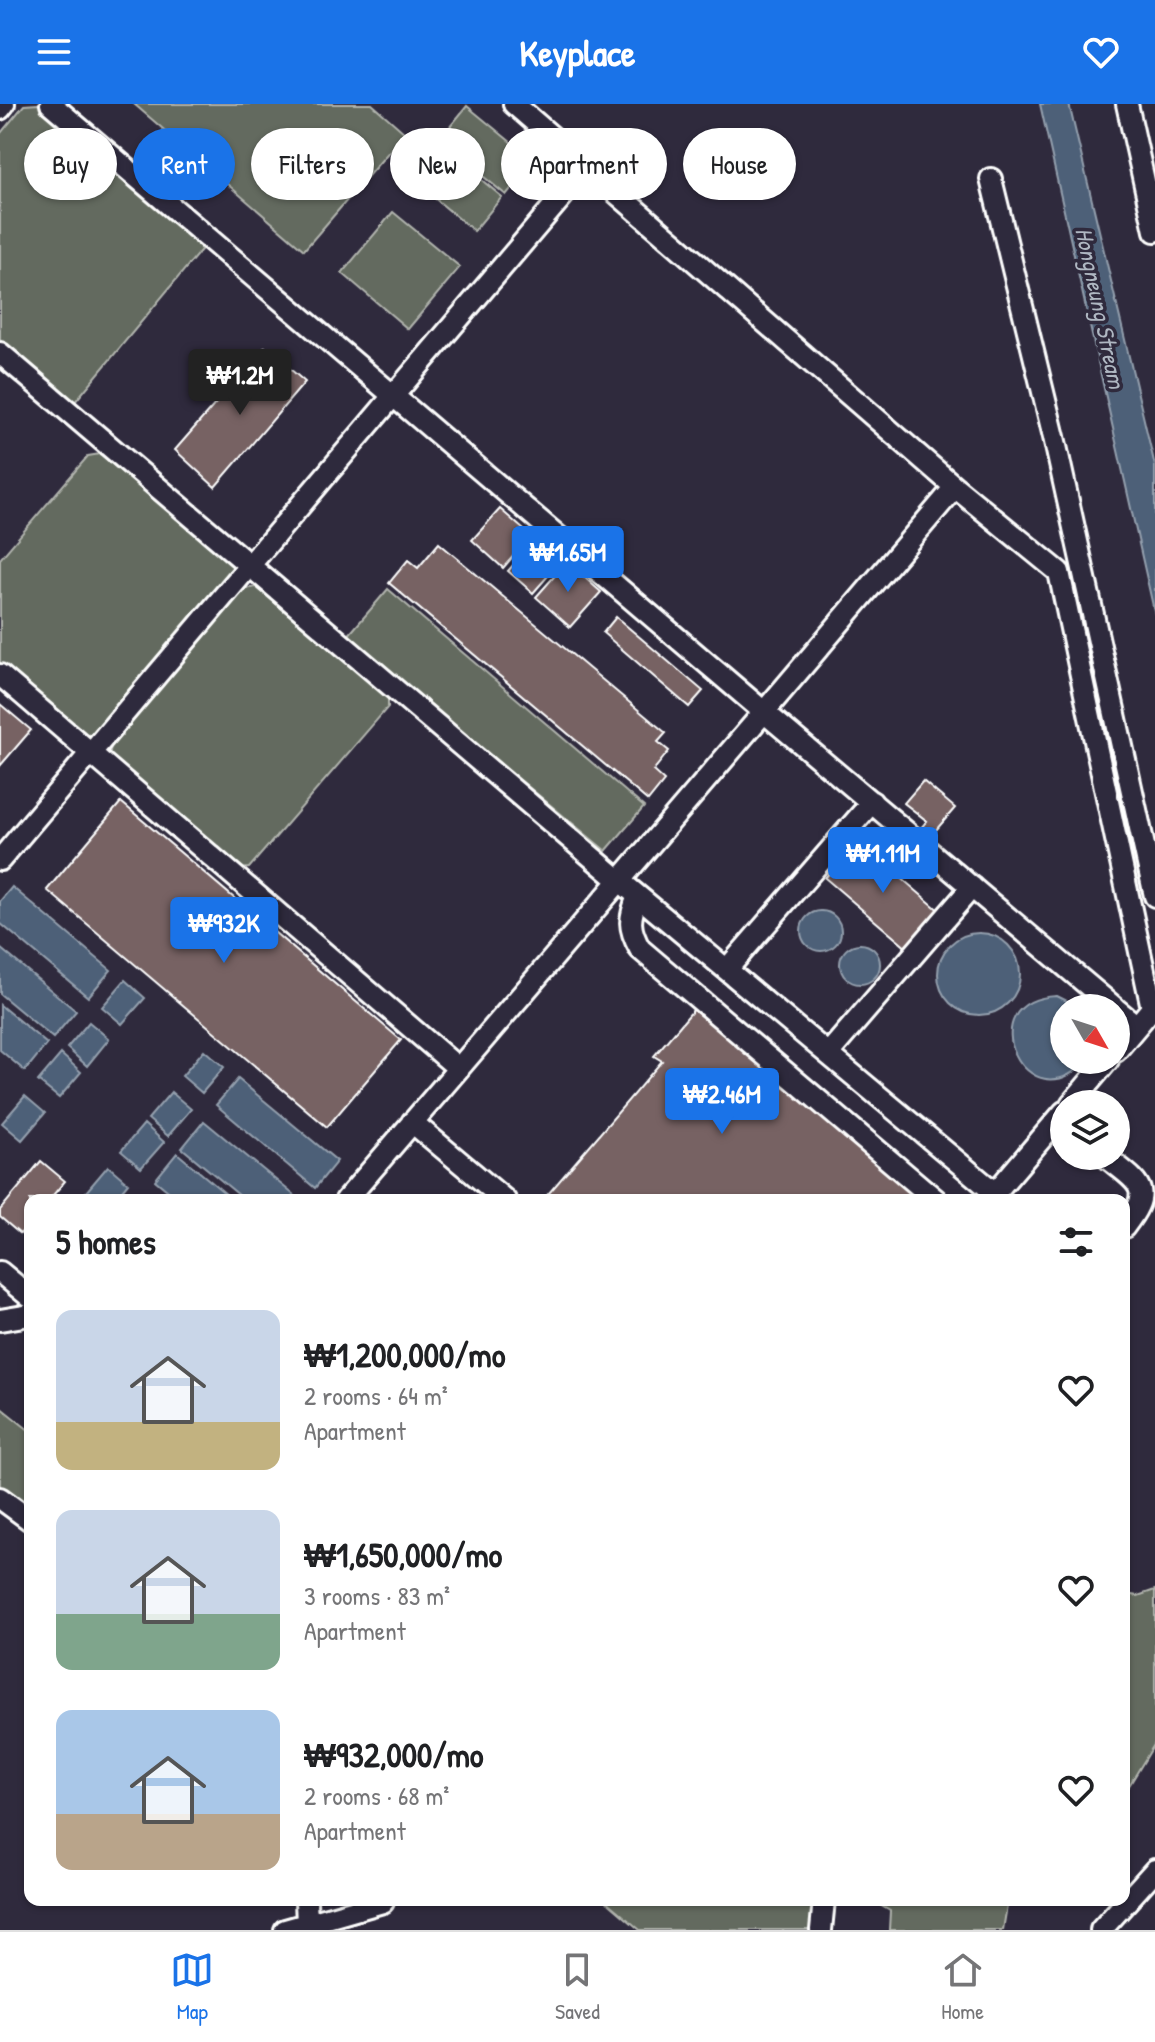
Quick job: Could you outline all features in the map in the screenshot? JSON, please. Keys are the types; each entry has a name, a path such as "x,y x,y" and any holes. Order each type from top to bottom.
{"street":[{"path":"0,109 4,104"},
{"path":"51,104 1099,994"},
{"path":"514,104 542,128"},
{"path":"1127,104 1155,231"},
{"path":"991,179 1054,437 1155,896"},
{"path":"0,860 559,200"},
{"path":"625,200 955,487 1059,572 1152,1008 1130,1034"},
{"path":"0,353 620,881 995,1194"},
{"path":"351,1194 955,487"},
{"path":"0,675 458,1068"},
{"path":"728,968 872,802"},
{"path":"828,1054 972,887"},
{"path":"638,896 630,916 630,932 640,949 929,1194"},
{"path":"1130,1020 1137,1026"},
{"path":"1084,1090 1097,1074"},
{"path":"412,1122 498,1194"},
{"path":"1001,1194 1050,1132"},
{"path":"1122,1170 1142,1187 1145,1195 1143,1203 1130,1219"},
{"path":"0,1272 24,1292"},
{"path":"0,1320 24,1316"},
{"path":"0,1498 24,1516"},
{"path":"1130,1898 1155,1870"},
{"path":"306,1906 307,1924"},
{"path":"285,1930 369,1906"},
{"path":"821,1930 823,1906"},
{"path":"1101,1930 1123,1906"}],"shaded area":[{"path":"38,104 66,128 24,128 24,200 117,200 117,171 133,184 133,200 152,200 205,245 74,403 0,340 0,134 24,105"},
{"path":"134,104 372,104 399,128 390,128 390,150 374,169 374,128 251,128 251,200 347,200 304,250 235,191 235,128 162,128"},
{"path":"467,106 501,134 501,191 485,178 485,128 449,128"},
{"path":"485,183 501,198 474,231 437,200 485,200"},
{"path":"393,212 460,267 408,329 342,273"},
{"path":"100,454 232,564 232,574 93,735 84,736 0,665 0,559 88,456"},
{"path":"256,587 388,697 388,707 249,868 240,869 109,758 111,745 244,589"},
{"path":"388,589 644,807 606,851 347,637"},
{"path":"0,1407 24,1426 24,1505 0,1488"},
{"path":"1155,1590 1155,1743 1130,1784 1130,1595 1138,1596"},
{"path":"612,1906 812,1906 810,1930 640,1930"},
{"path":"881,1906 1007,1906 1003,1930 889,1930 890,1911"}],"water":[{"name":"Hongneung Stream","path":"1040,104 1069,104 1155,466 1155,615"},
{"path":"12,887 111,970 88,997 0,923 0,901"},
{"path":"821,911 835,917 841,931 835,945 821,951 807,945 801,931 807,917"},
{"path":"971,933 987,933 1002,940 1013,951 1020,974 1017,990 1008,1003 987,1015 971,1015 956,1008 945,997 938,982 938,966 945,951 956,940"},
{"path":"860,944 874,950 880,964 874,978 860,984 846,978 840,964 846,950"},
{"path":"0,948 76,1011 53,1038 0,994"},
{"path":"125,980 145,998 122,1024 102,1007"},
{"path":"1050,998 1050,1074 1069,1074 1065,1077 1044,1079 1028,1070 1016,1055 1011,1036 1015,1017 1029,1003"},
{"path":"0,1005 47,1044 25,1071 0,1050"},
{"path":"89,1022 109,1039 87,1066 67,1048"},
{"path":"204,1050 224,1067 202,1093 182,1076"},
{"path":"61,1054 81,1072 59,1098 38,1081"},
{"path":"238,1079 337,1161 315,1188 216,1105"},
{"path":"171,1092 191,1109 168,1136 148,1119"},
{"path":"25,1096 45,1113 22,1140 2,1123"},
{"path":"204,1121 293,1194 238,1194 182,1148"},
{"path":"144,1124 164,1142 141,1168 121,1151"},
{"path":"177,1153 226,1194 172,1194 155,1180"},
{"path":"108,1166 128,1183 119,1194 86,1192"}],"building":[{"path":"265,347 305,382 215,487 175,450"},
{"path":"500,509 531,536 503,568 472,540"},
{"path":"537,538 562,560 533,593 508,571"},
{"path":"439,543 666,733 658,742 669,751 653,771 664,781 648,801 389,583 408,560 418,568"},
{"path":"567,562 601,592 570,627 536,597"},
{"path":"616,617 703,691 689,707 603,633"},
{"path":"0,704 31,730 0,766"},
{"path":"923,781 955,808 929,838 919,830 927,821 904,803"},
{"path":"121,802 401,1040 327,1127 47,890"},
{"path":"857,840 941,912 908,949 825,878"},
{"path":"694,1009 915,1194 548,1194 662,1061 654,1056"},
{"path":"41,1161 65,1181 54,1194 24,1194 24,1230 20,1234 0,1217 0,1210"}]}
